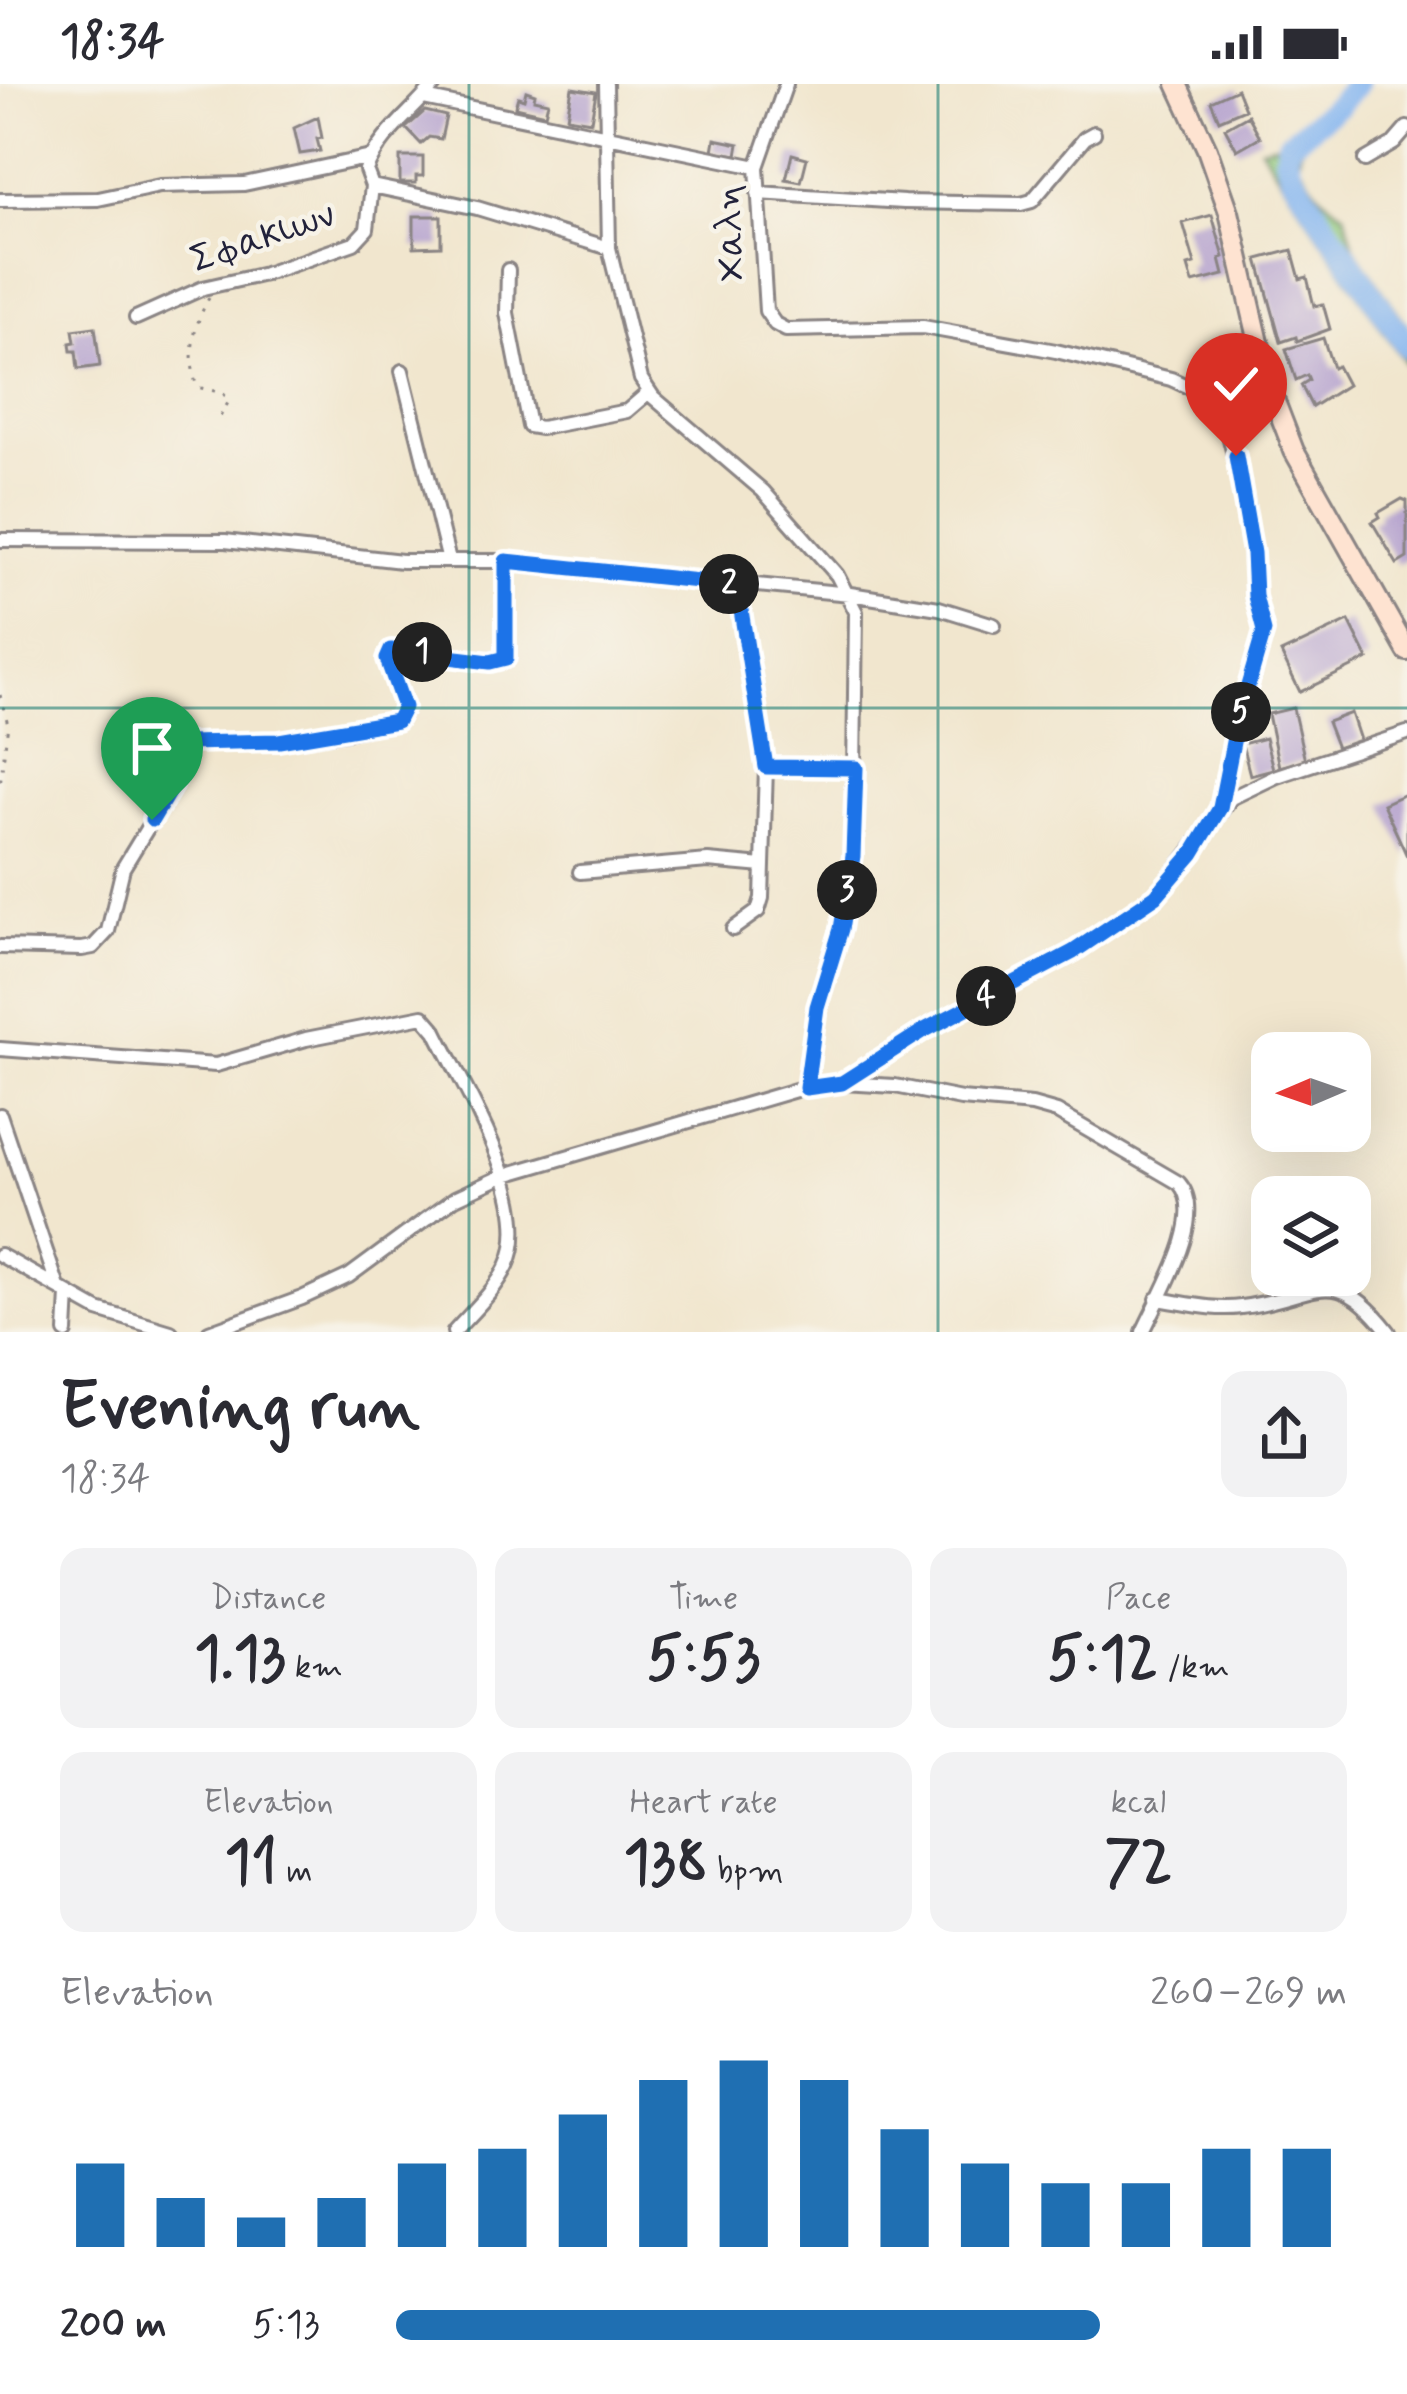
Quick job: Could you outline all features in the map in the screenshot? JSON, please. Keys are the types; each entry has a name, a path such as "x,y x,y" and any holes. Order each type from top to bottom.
{"main road":[{"path":"1177,84 1208,149 1228,212 1269,386 1294,452 1407,651"}],"street":[{"path":"435,84 386,133 371,157 366,170 373,187 477,208 609,248"},
{"path":"606,84 609,248 641,379 763,491 838,574 850,594 858,629 853,856 841,929 817,1007 806,1088"},
{"name":"Χαλη","path":"786,84 757,167 766,311 775,324 786,330 922,327 1056,351 1171,379 1226,404"},
{"path":"424,98 757,167"},
{"path":"1365,160 1394,143 1407,128"},
{"path":"758,193 1021,204 1032,201 1094,133"},
{"path":"0,200 98,199 160,186 244,184 371,157"},
{"name":"Σφακιων","path":"136,318 203,288 320,257 354,243 367,229 373,187"},
{"path":"508,269 507,314 529,426 541,428 627,411 650,392"},
{"path":"403,371 448,561"},
{"path":"1220,808 1236,727 1264,631 1255,596 1247,506 1226,404 1240,394 1269,386"},
{"path":"0,540 225,541 402,561 506,561 850,594 939,608 994,625"},
{"path":"0,947 82,949 102,940 123,868 168,794 187,743 279,741 397,721 404,707 387,659 391,650 490,662 506,658 506,561"},
{"path":"733,929 758,910 766,767 737,585"},
{"path":"842,1083 923,1031 1073,952 1156,896 1231,798 1277,776 1407,733"},
{"path":"766,767 856,768"},
{"path":"580,872 708,861 763,866"},
{"path":"0,1049 216,1065 306,1039 422,1016 436,1031 513,1199 508,1264 454,1332"},
{"path":"209,1332 349,1276 455,1198 505,1175 806,1088 842,1083 914,1088 961,1100 1032,1105 1057,1112 1179,1183 1190,1202 1188,1228 1144,1332"},
{"path":"0,1115 63,1291 66,1332"},
{"path":"0,1255 123,1320 171,1332"},
{"path":"1157,1299 1242,1307 1337,1288 1363,1299 1389,1332"}],"path":[{"path":"216,287 197,321 192,346 197,388 223,393 229,401 216,424"},
{"path":"0,695 8,724 0,785"}],"green space":[{"path":"1323,112 1325,123 1302,142 1298,163 1318,191 1345,213 1354,248 1407,326 1407,366 1260,147 1278,143"}],"building":[{"path":"572,88 596,92 591,121 567,117"},
{"path":"1237,89 1245,109 1219,120 1211,101"},
{"path":"526,91 548,102 545,114 515,107"},
{"path":"425,111 446,116 441,139 429,137 421,144 406,128"},
{"path":"1248,115 1260,137 1237,150 1225,128"},
{"path":"318,117 320,151 300,154 294,128"},
{"path":"715,139 739,144 737,155 713,151"},
{"path":"792,154 807,158 801,182 786,179"},
{"path":"400,157 423,157 423,176 416,176 416,183 400,183"},
{"path":"1212,215 1224,275 1193,283 1188,266 1195,264 1183,223"},
{"path":"414,216 441,216 441,246 414,247"},
{"path":"1292,250 1300,279 1307,277 1314,306 1323,304 1330,329 1281,342 1258,259"},
{"path":"95,327 100,366 78,369 76,351 71,351 73,330"},
{"path":"1323,338 1333,368 1337,366 1347,385 1312,407 1301,385 1309,380 1307,375 1296,380 1286,349"},
{"path":"1402,499 1407,501 1407,558 1397,564 1372,522"},
{"path":"1349,621 1368,659 1300,692 1281,653"},
{"path":"1293,708 1305,761 1279,767 1268,714"},
{"path":"1351,713 1360,740 1337,748 1327,722"},
{"path":"1265,738 1273,769 1250,775 1242,744"},
{"path":"1407,793 1407,856 1383,804"}],"waterway":[{"path":"1356,84 1339,104 1289,143 1286,157 1292,175 1407,346"}],"route":[{"path":"152,820 178,776 187,743 279,741 397,721 404,707 387,659 391,650 490,662 506,658 506,561 737,585 766,767 856,768 853,856 841,929 817,1007 806,1088 842,1083 874,1059 1073,952 1156,896 1193,853 1220,808 1236,727 1264,631 1236,456"}]}
